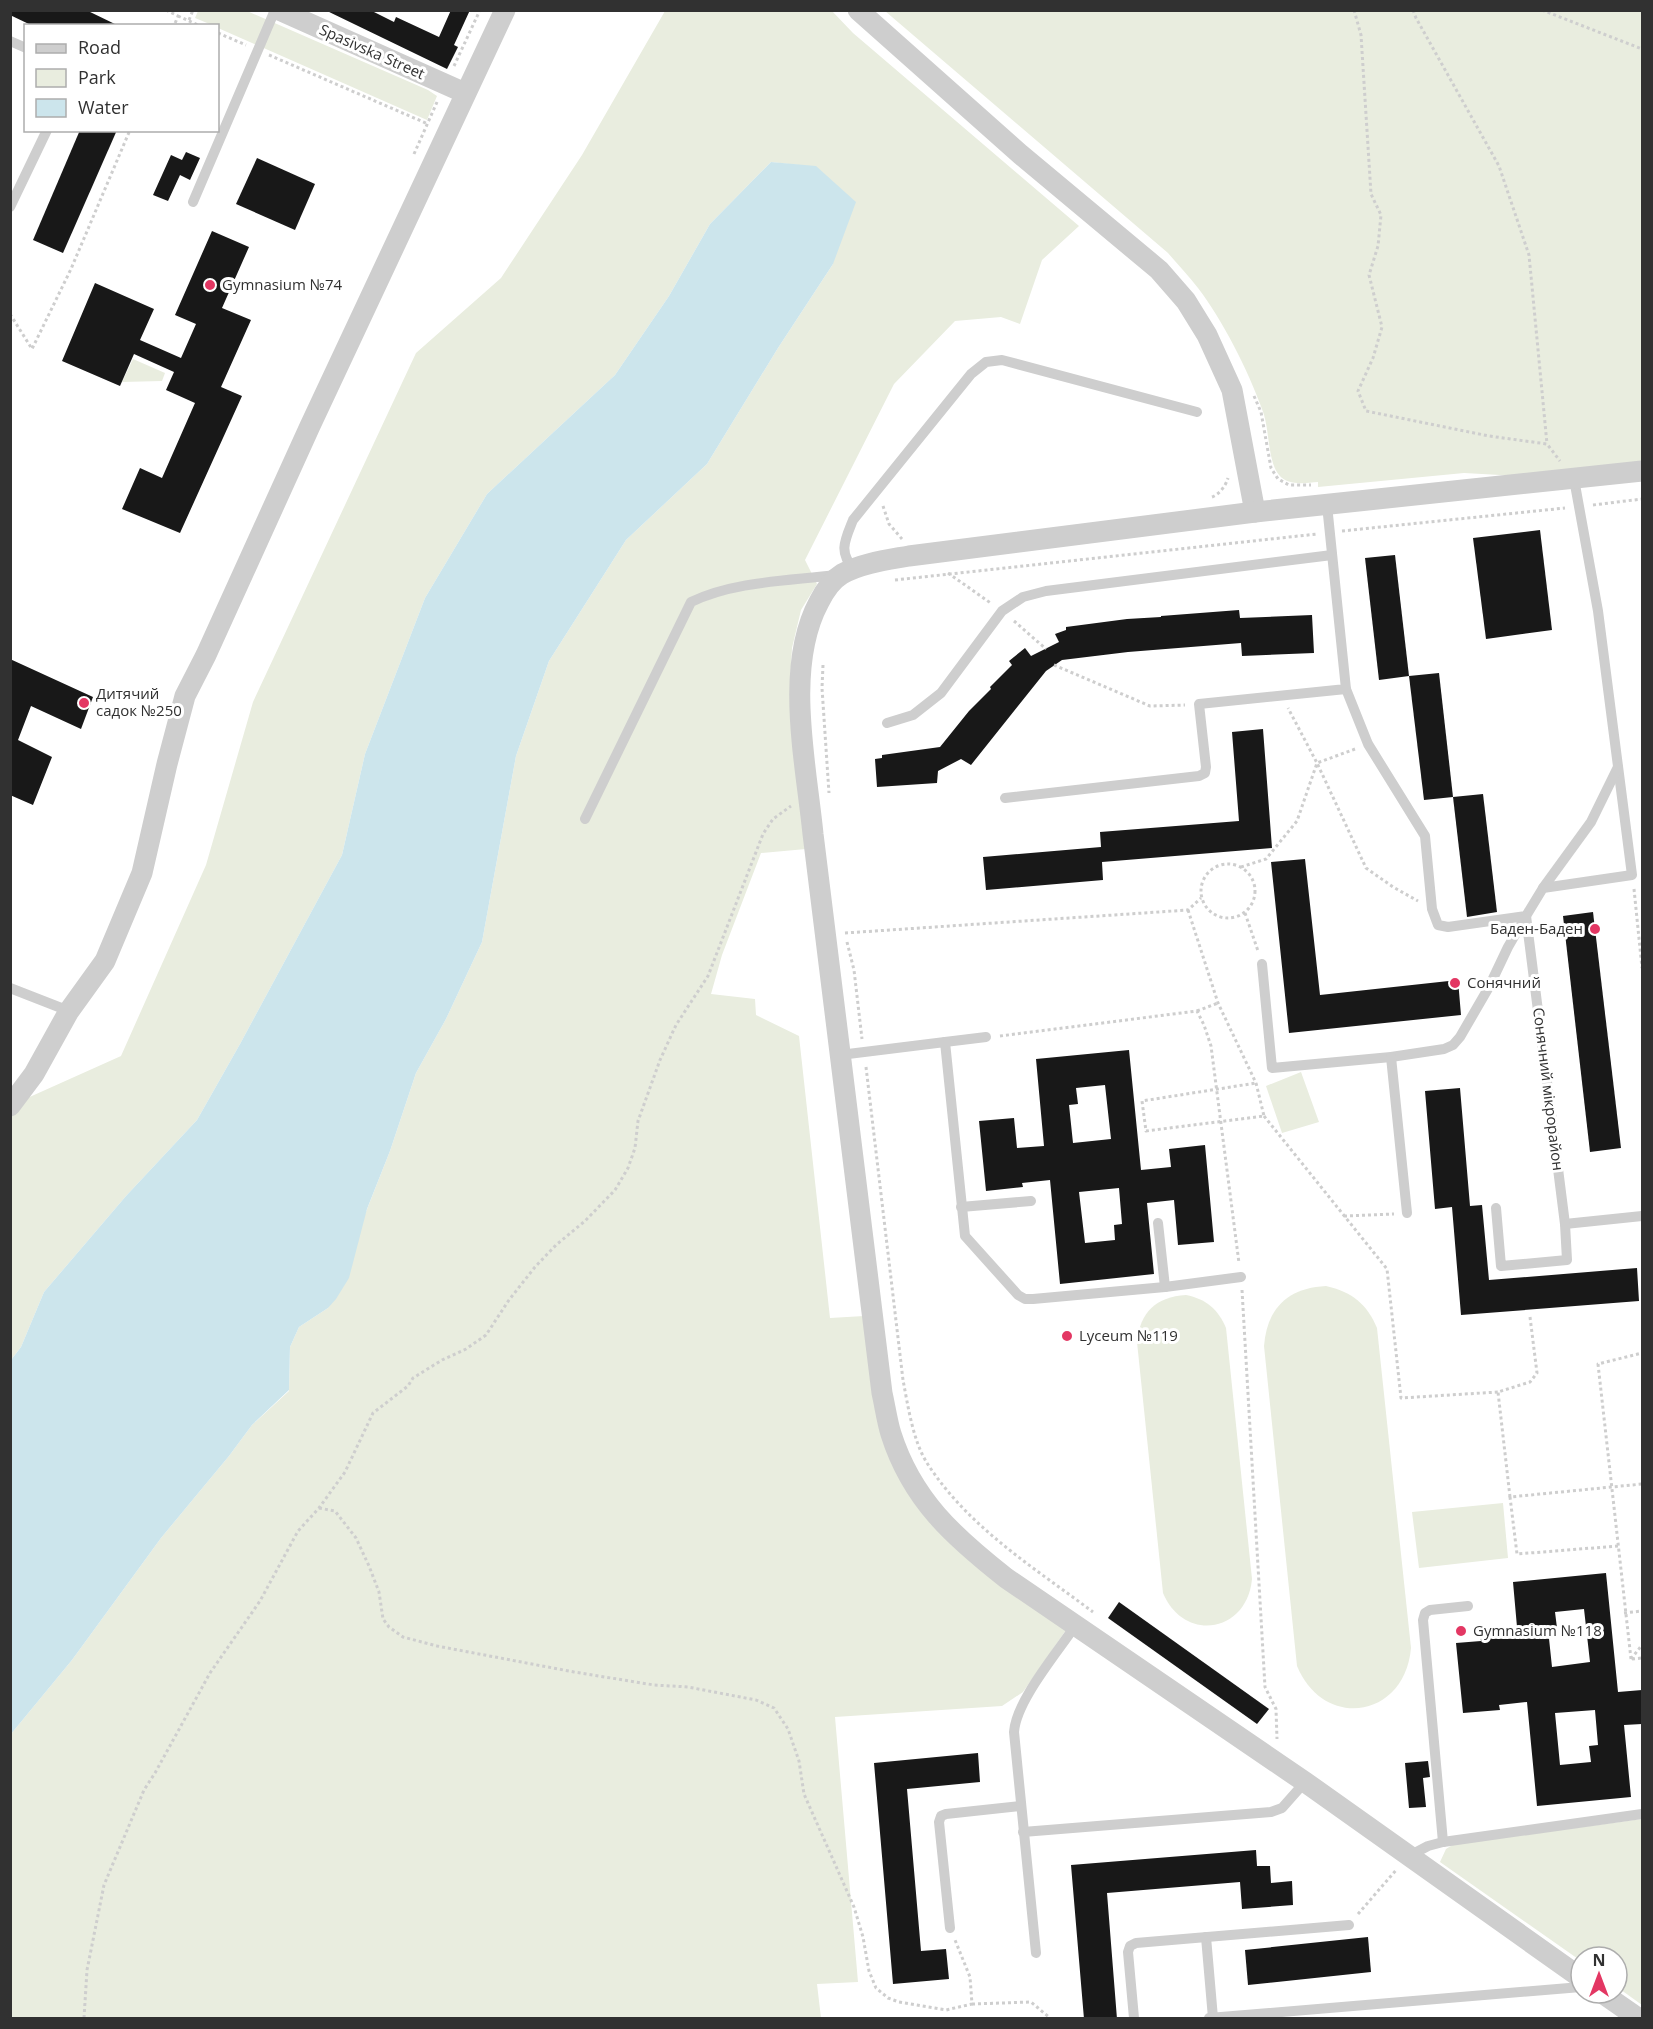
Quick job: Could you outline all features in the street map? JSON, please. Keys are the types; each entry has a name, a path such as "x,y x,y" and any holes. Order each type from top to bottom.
{"street":[{"name":"Spasivska Street","path":"277,10 465,93"},
{"path":"10,1106 34,1074 69,1011 105,961 142,873 185,696 505,10"},
{"path":"858,10 1020,154 1159,270 1186,301 1207,334 1232,390 1256,512"},
{"path":"1569,1969 1305,1782 1006,1578 974,1553 940,1521 904,1468 890,1433 882,1393 840,1055 835,934 819,796 802,741 800,686 802,650 813,612 825,590 847,572 872,564 909,556 1256,512 1642,471"},
{"path":"1619,2005 1638,2019"}],"lane":[{"path":"193,202 277,10"},
{"path":"10,41 24,47"},
{"path":"10,207 46,132"},
{"path":"585,819 691,602 732,588 847,572 843,544 853,520 971,374 986,362 1002,360 1197,412"},
{"path":"1544,888 1632,875 1598,611 1574,479"},
{"path":"1327,505 1346,689 1368,744 1425,836 1432,909 1438,926 1448,927 1526,916"},
{"path":"887,723 913,715 941,693 1002,611 1023,597 1046,591 1332,555"},
{"path":"1005,798 1199,776 1205,773 1206,767 1199,704 1346,689"},
{"path":"1262,964 1272,1068 1391,1057 1444,1049 1460,1037 1526,916 1591,822 1618,767"},
{"name":"Сонячний мікрорайон","path":"1496,1208 1501,1266 1567,1260 1565,1224 1526,916"},
{"path":"10,988 69,1011"},
{"path":"840,1055 986,1037"},
{"path":"945,1042 965,1236 1018,1295 1025,1299 1164,1287 1241,1277"},
{"path":"1391,1057 1407,1213"},
{"path":"961,1207 1031,1201"},
{"path":"1565,1224 1642,1216"},
{"path":"1158,1223 1164,1287"},
{"path":"1443,1842 1423,1620 1425,1613 1430,1610 1468,1606"},
{"path":"1036,1953 1023,1832 1014,1732 1015,1720 1029,1694 1075,1626"},
{"path":"1023,1832 1271,1812 1282,1808 1305,1782"},
{"path":"950,1928 939,1822 941,1816 1021,1806"},
{"path":"1409,1856 1428,1846 1443,1842 1642,1814"},
{"path":"1134,2019 1128,1952 1130,1946 1136,1943 1349,1925"},
{"path":"1206,1937 1211,2018 1337,2013 1569,1988"}],"path":[{"path":"165,10 196,24"},
{"path":"188,20 193,10"},
{"path":"1354,10 1361,35 1371,194 1381,215 1378,246 1369,275 1382,327 1373,358 1358,391 1366,411 1489,436 1547,444"},
{"path":"1413,10 1499,166 1529,255 1547,444 1574,479"},
{"path":"1542,10 1642,49"},
{"path":"175,24 178,16"},
{"path":"219,33 447,133"},
{"path":"10,314 32,349 71,269 129,132"},
{"path":"1205,499 1216,495 1227,484 1230,471"},
{"path":"886,581 1642,499"},
{"path":"1002,611 1046,649"},
{"path":"84,2019 87,1970 104,1885 144,1790 210,1673 260,1601 293,1538 319,1508 345,1472 373,1413 408,1386 413,1378 466,1349 486,1335 509,1300 535,1267 607,1200 628,1168 635,1148 638,1121 660,1060 676,1025 708,976 763,834 773,819 785,809 819,796 823,657"},
{"path":"1054,665 1150,706 1199,704"},
{"path":"1282,696 1317,763 1366,868 1393,887 1432,909"},
{"path":"1317,763 1368,744"},
{"path":"1240,867 1266,859 1297,821 1317,763"},
{"path":"1223,864 1240,867 1253,880 1255,889 1251,906 1237,917 1228,919 1219,917 1205,906 1201,898 1200,889 1207,873 1223,864"},
{"path":"1632,875 1642,968"},
{"path":"1102,1618 994,1539 962,1507 926,1462 910,1420 903,1380 854,970 835,934 1188,910 1201,898"},
{"path":"1188,910 1218,1003 1256,1083 1264,1116 1387,1269 1401,1398 1498,1392 1530,1382 1537,1373 1530,1317"},
{"path":"1245,913 1262,964"},
{"path":"1197,1011 1218,1003"},
{"path":"1256,1083 1142,1101 1146,1131 1264,1116"},
{"path":"1344,1216 1407,1213"},
{"path":"1631,1659 1598,1364 1642,1353"},
{"path":"1498,1392 1517,1554 1618,1546"},
{"path":"1510,1497 1642,1484"},
{"path":"319,1508 335,1511 356,1538 379,1592 383,1619 389,1627 403,1637 437,1646 574,1672 654,1685 688,1687 756,1700 774,1708 788,1729 798,1761 804,1794 854,1907 863,1936 869,1971 876,1988 888,1998 899,2002 946,2010 972,2004 1031,2002 1050,2019"},
{"path":"1624,1612 1642,1611"},
{"path":"1631,1659 1642,1645"},
{"path":"1631,1659 1642,1658"},
{"path":"1265,1687 1276,1709 1277,1743 1269,1737"},
{"path":"1349,1925 1409,1856"},
{"path":"950,1928 970,1977 972,2004"}],"green space":[{"path":"198,11 247,11 428,90 437,96 427,120 219,28 219,24 210,24 195,18"},
{"path":"665,11 832,11 853,33 1079,226 1042,260 1020,324 1001,317 955,321 894,384 805,560 817,584 801,610 792,648 790,684 806,849 761,853 722,955 711,994 755,999 756,1015 799,1036 830,1318 864,1316 896,1470 1066,1630 1023,1692 1002,1706 835,1717 858,1982 817,1984 821,2018 10,2018 11,1734 72,1660 161,1538 252,1425 289,1391 290,1347 299,1327 328,1308 390,1151 416,1073 446,1019 482,942 516,756 549,661 626,540 707,464 833,264 816,167 771,162 710,224 669,296 615,375 487,494 425,598 365,754 342,855 240,1044 197,1120 126,1196 44,1292 21,1347 11,1360 11,1109 14,1104 121,1056 206,865 253,702 416,353 501,278 582,155"},
{"path":"885,11 1642,11 1642,462 1518,476 1464,473 1318,487 1318,482 1287,481 1279,475 1272,461 1265,417 1250,378 1217,315 1191,279 1168,253"},
{"path":"133,359 165,373 162,381 122,382"},
{"path":"1301,1072 1319,1122 1282,1133 1266,1086"},
{"path":"1326,1286 1358,1300 1377,1328 1411,1648 1405,1672 1394,1689 1379,1702 1362,1708 1343,1707 1325,1700 1309,1687 1297,1666 1264,1346 1270,1321 1282,1302 1301,1291"},
{"path":"1186,1295 1200,1299 1210,1306 1219,1315 1226,1328 1252,1579 1248,1597 1239,1611 1227,1620 1213,1625 1199,1625 1185,1619 1173,1609 1163,1593 1137,1342 1142,1322 1151,1308 1166,1299"},
{"path":"1503,1503 1508,1558 1419,1568 1412,1512"},
{"path":"1642,1819 1642,2005 1629,1996 1629,1945 1569,1945 1569,1953 1440,1862 1446,1849 1454,1844"}],"water":[{"path":"771,162 816,166 856,202 833,264 707,464 626,540 549,661 516,756 482,942 446,1019 416,1073 390,1151 367,1209 349,1278 328,1308 299,1327 290,1347 289,1390 252,1425 161,1538 72,1660 11,1734 11,1360 21,1347 44,1292 126,1196 197,1120 240,1044 342,855 365,754 425,598 487,494 615,375 669,296 710,224"}],"building":[{"path":"10,10 86,10 115,24 29,24 10,15"},
{"path":"325,10 370,10 394,22 396,17 439,37 451,10 470,10 454,45 458,47 447,69"},
{"path":"79,132 116,132 63,253 33,240"},
{"path":"186,152 200,158 190,180 180,175 168,201 153,195 171,155 182,160"},
{"path":"257,158 315,184 295,230 236,204"},
{"path":"212,231 249,247 222,308 251,320 221,387 242,396 180,533 122,509 140,468 162,478 195,403 166,390 174,372 134,354 120,386 62,361 95,283 154,309 140,340 181,358 196,324 175,315"},
{"path":"1540,530 1552,630 1486,639 1473,538"},
{"path":"1395,555 1409,676 1379,680 1365,558"},
{"path":"1239,610 1240,618 1312,615 1314,653 1242,656 1241,643 1062,660 1046,671 971,765 961,759 938,771 937,783 877,787 875,759 882,758 882,755 940,747 969,711 991,689 990,687 1012,665 1009,661 1025,648 1031,656 1059,642 1055,634 1066,630 1066,627 1127,619"},
{"path":"10,659 93,697 81,729 31,706 18,740 52,757 33,805 10,795"},
{"path":"1439,673 1453,797 1424,800 1409,676"},
{"path":"1263,729 1272,848 1102,862 1103,880 986,890 983,857 1101,847 1100,832 1239,821 1232,732"},
{"path":"1483,794 1497,912 1467,917 1453,797"},
{"path":"1305,859 1320,995 1458,980 1461,1015 1289,1033 1271,862"},
{"path":"1593,912 1621,1148 1590,1152 1563,916"},
{"path":"1129,1050 1141,1170 1171,1167 1169,1149 1205,1145 1214,1242 1178,1245 1174,1200 1147,1203 1154,1274 1060,1284 1050,1180 1022,1183 1023,1187 986,1191 979,1121 1014,1118 1017,1148 1044,1146 1036,1059","holes":["1105,1085 1111,1139 1073,1143 1069,1105 1078,1104 1076,1088","1119,1188 1122,1224 1114,1225 1115,1240 1085,1243 1079,1192"]},
{"path":"1460,1088 1470,1206 1482,1205 1489,1280 1637,1268 1639,1301 1461,1315 1452,1207 1435,1209 1425,1091"},
{"path":"1606,1573 1618,1692 1642,1690 1642,1724 1624,1725 1631,1797 1537,1806 1527,1702 1499,1705 1500,1710 1463,1713 1456,1643 1481,1641 1480,1631 1517,1627 1513,1582","holes":["1584,1609 1590,1662 1552,1667 1548,1629 1557,1628 1555,1612","1595,1710 1598,1745 1589,1746 1591,1762 1560,1765 1555,1713"]},
{"path":"1119,1602 1269,1709 1257,1724 1108,1618"},
{"path":"978,1753 980,1782 907,1789 921,1951 946,1949 949,1979 893,1984 874,1763"},
{"path":"1428,1761 1430,1777 1423,1778 1426,1807 1409,1808 1405,1763"},
{"path":"1256,1850 1257,1866 1270,1866 1271,1883 1292,1881 1293,1905 1242,1909 1240,1882 1107,1893 1117,2019 1084,2019 1071,1865"},
{"path":"1368,1937 1371,1972 1248,1985 1245,1950"}],"place":[{"name":"Gymnasium №74","path":"210,285"},
{"name":"Дитячий садок №250","path":"84,703"},
{"name":"Баден-Баден","path":"1595,929"},
{"name":"Сонячний","path":"1455,983"},
{"name":"Lyceum №119","path":"1067,1336"},
{"name":"Gymnasium №118","path":"1461,1631"}]}
